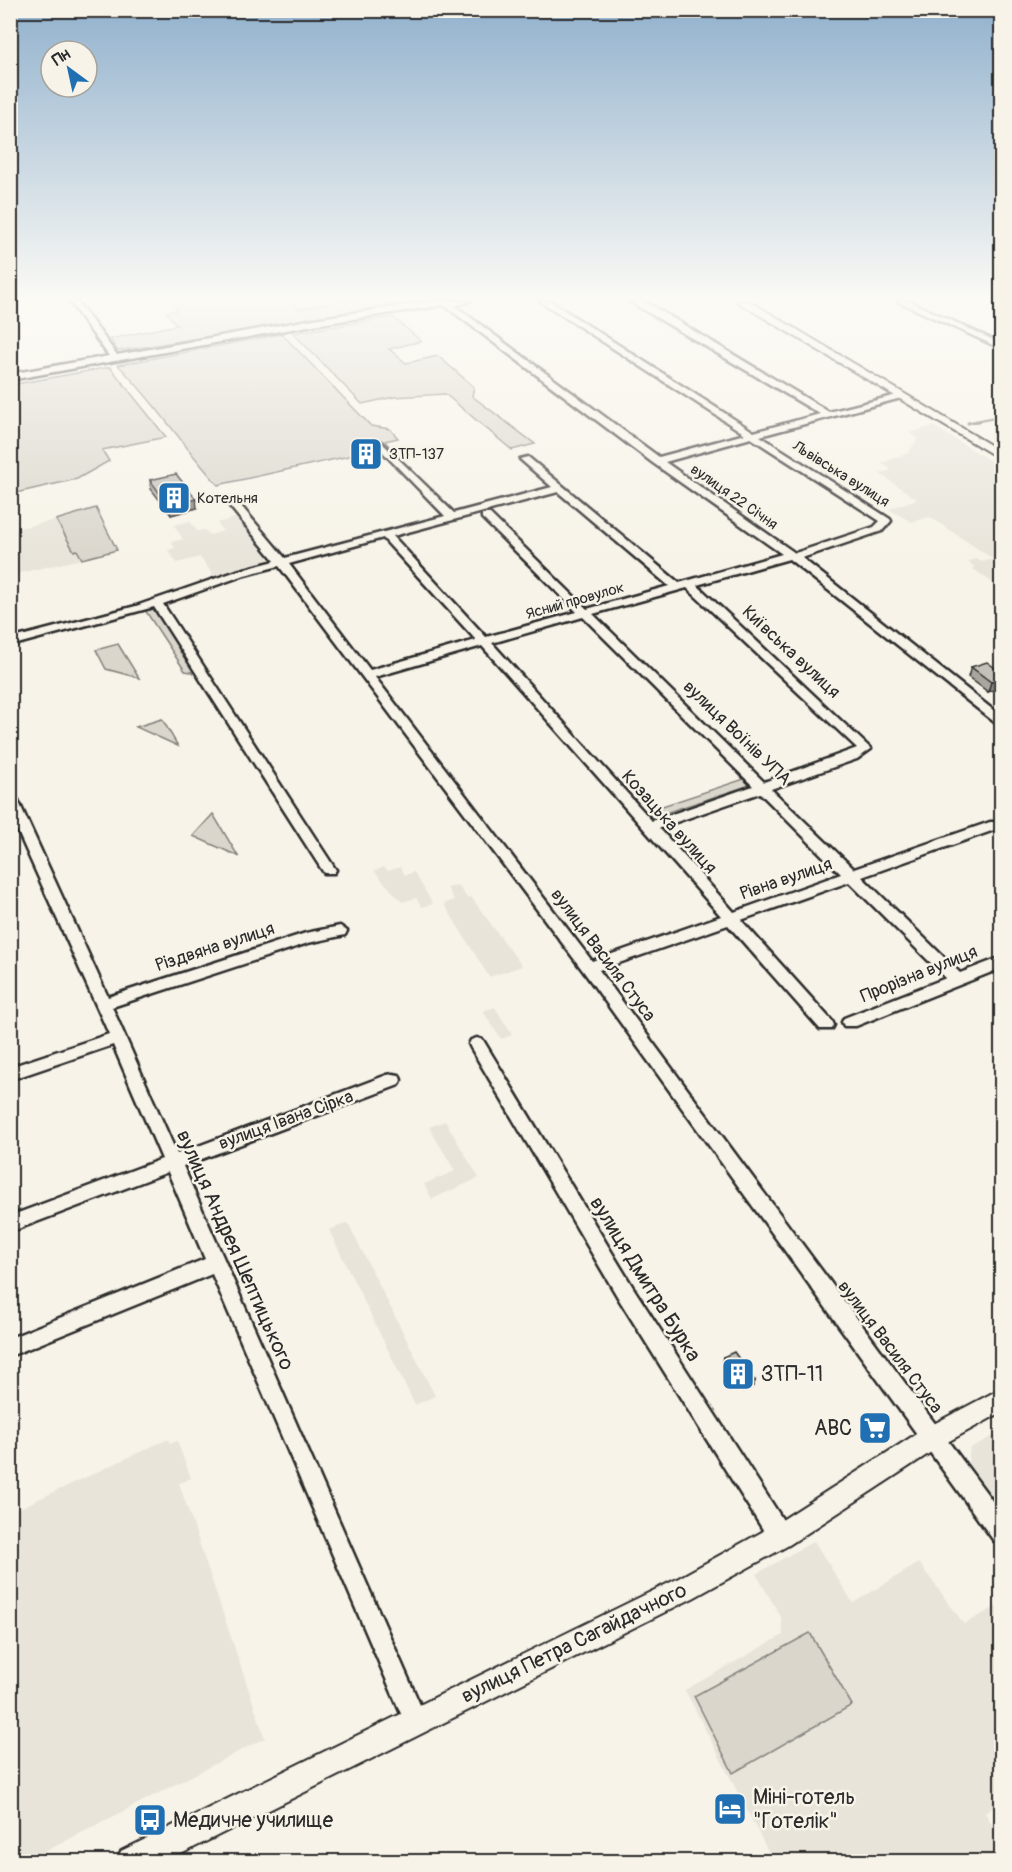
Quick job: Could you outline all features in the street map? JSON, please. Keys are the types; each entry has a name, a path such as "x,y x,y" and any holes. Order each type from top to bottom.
{"main road":[{"path":"885,388 1002,457"},
{"name":"вулиця Петра Сагайдачного","path":"132,1862 684,1589 780,1536 933,1437 1002,1399"}],"street":[{"name":"вулиця 22 Січня","path":"559,388 656,461 792,556 1002,724"},
{"name":"Львівська вулиця","path":"679,388 886,521 878,529 792,556"},
{"path":"783,388 826,414"},
{"path":"656,461 898,396"},
{"path":"381,445 452,517"},
{"name":"Київська вулиця","path":"525,459 684,586 865,749 764,787"},
{"path":"10,643 156,602 190,589 282,562 561,488"},
{"name":"вулиця Василя Стуса","path":"232,502 282,562 589,968 1002,1533"},
{"name":"вулиця Воїнів УПА","path":"486,516 958,980"},
{"name":"Козацька вулиця","path":"386,535 485,642 826,1025"},
{"name":"Ясний провулок","path":"367,675 792,556"},
{"path":"156,602 329,870"},
{"path":"648,827 764,787"},
{"name":"вулиця Андрея Шептицького","path":"10,798 104,1004 171,1163 217,1263 416,1722"},
{"name":"Рівна вулиця","path":"589,968 995,825"},
{"name":"Різдвяна вулиця","path":"104,1004 306,938 340,932"},
{"name":"Прорізна вулиця","path":"850,1022 1002,962"},
{"path":"10,1074 118,1037"},
{"name":"вулиця Дмитра Бурка","path":"477,1044 627,1295 780,1536"},
{"name":"вулиця Івана Сірка","path":"10,1224 393,1080"},
{"path":"10,1347 217,1263"}],"shaded area":[{"path":"11,388 127,388 166,437 102,450 109,461 77,479 11,494"},
{"path":"139,388 335,388 371,426 390,429 398,438 385,441 390,447 218,485"},
{"path":"347,388 474,388 472,396 535,444 512,450 445,394 394,397 362,404"},
{"path":"933,426 1001,467 1001,589 972,568 975,567 968,562 975,559 983,562 993,559 930,517 911,522 889,509 917,499 880,474 891,470 882,463 908,453 918,439 909,433"},
{"path":"96,508 117,550 82,559 77,550 74,551 56,520"},
{"path":"238,517 272,559 214,576 200,557 177,563 168,550 175,548 171,542 183,539 174,525 190,521 197,531 205,530 210,535 223,531 217,523"},
{"path":"56,520 82,559 11,575 10,530"},
{"path":"155,608 197,673 185,671 145,610"},
{"path":"118,644 139,678 106,669 96,650"},
{"path":"162,719 178,746 136,727"},
{"path":"744,779 750,785 650,818 644,812"},
{"path":"213,814 238,856 193,836"},
{"path":"384,867 388,871 400,867 405,875 414,872 433,904 422,907 416,898 402,902 374,871"},
{"path":"458,885 467,898 471,897 522,966 489,977 444,904 454,900 447,888"},
{"path":"495,1007 512,1035 501,1039 483,1011"},
{"path":"445,1121 479,1178 432,1199 424,1184 455,1171 429,1127"},
{"path":"348,1223 435,1396 415,1405 329,1230"},
{"path":"1001,1432 1001,1509 968,1463 970,1448"},
{"path":"168,1439 170,1444 177,1441 191,1478 179,1483 265,1738 27,1861 11,1861 11,1512"},
{"path":"814,1541 853,1603 919,1563 964,1624 1001,1604 1001,1802 985,1813 1001,1839 1001,1861 773,1861 685,1690 783,1635 781,1617 756,1574"},
{"path":"810,1633 852,1705 733,1773 694,1696"}],"building":[{"path":"176,474 196,499 169,506 150,480"},
{"path":"987,662 1002,673 1002,678 991,682 971,667"},
{"name":"ЗТП-11","path":"734,1352 755,1381 744,1387 723,1357"}],"waterway":[{"path":"968,423 1002,416"}],"place":[{"name":"ЗТП-137","path":"366,454"},
{"name":"Котельня","path":"174,498"},
{"name":"ЗТП-11","path":"738,1374"},
{"name":"ABC","path":"875,1428"},
{"name":"Міні-готель \"Готелік\"","path":"730,1809"},
{"name":"Медичне училище","path":"150,1820"}]}
